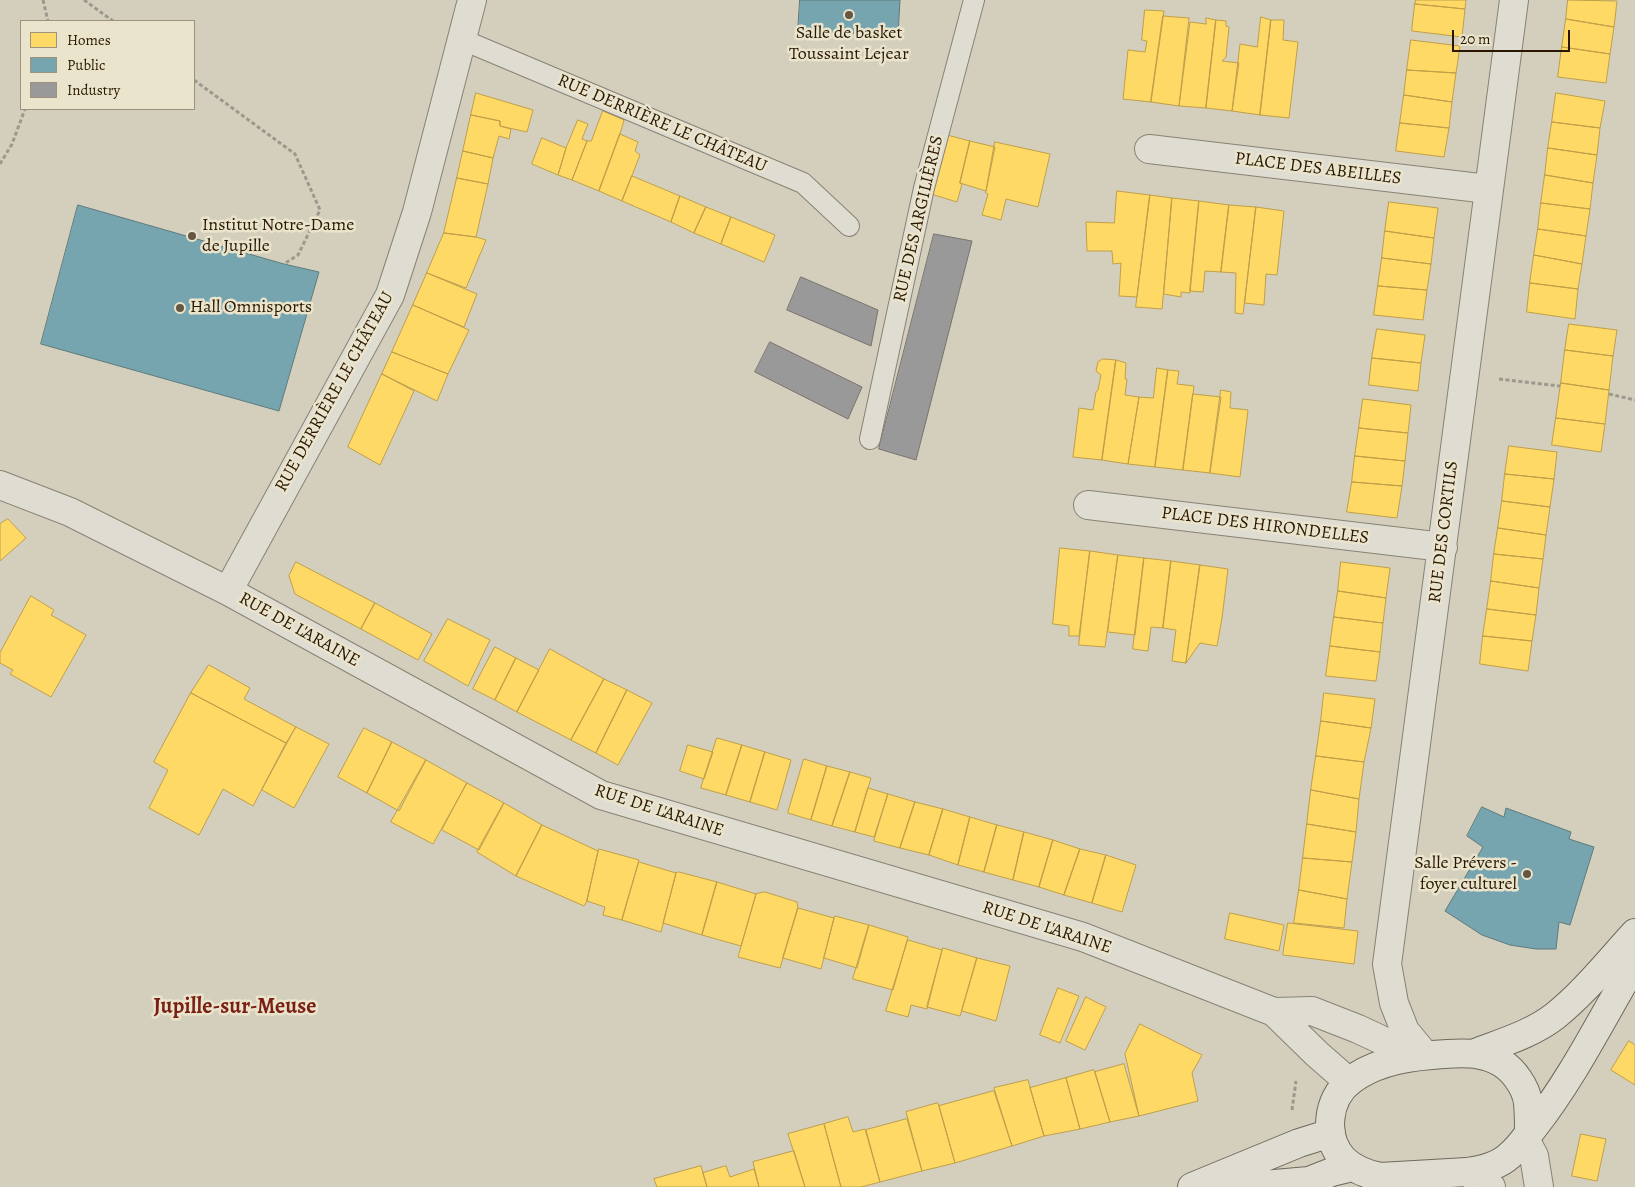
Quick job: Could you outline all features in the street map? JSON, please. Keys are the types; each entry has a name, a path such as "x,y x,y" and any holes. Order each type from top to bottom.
{"street":[{"name":"RUE DERRIÈRE LE CHÂTEAU","path":"228,591 390,295 416,212 463,40 472,0"},
{"name":"RUE DES CORTILS","path":"1416,1057 1394,1003 1387,964 1514,0"},
{"name":"PLACE DES ABEILLES","path":"1149,149 1488,188"},
{"name":"RUE DE L'ARAINE","path":"0,485 70,512 228,591 601,795 1083,937 1274,1012"},
{"name":"PLACE DES HIRONDELLES","path":"1088,505 1443,547"},
{"path":"1475,1053 1528,1032 1554,1017 1578,995 1635,933"},
{"path":"1539,1187 1534,1156 1527,1136 1528,1101 1524,1086 1515,1073 1503,1063 1490,1056 1460,1052 1416,1057 1386,1063 1360,1074 1348,1082 1339,1092 1333,1105 1330,1119 1331,1133 1335,1146 1342,1158 1366,1174 1380,1177 1467,1172 1496,1165 1509,1157 1527,1136 1546,1111 1626,978 1635,958"},
{"path":"1274,1012 1312,1011 1358,1029 1416,1057"},
{"path":"1274,1012 1348,1082"},
{"path":"1192,1187 1300,1143 1331,1133"},
{"path":"1240,1187 1309,1181 1332,1172 1353,1167"},
{"path":"1467,1172 1491,1187"}],"lane":[{"name":"RUE DES ARGILIÈRES","path":"870,439 924,188 974,0"},
{"name":"RUE DERRIÈRE LE CHÂTEAU","path":"463,40 803,183 850,226"}],"path":[{"path":"44,0 48,20"},
{"path":"84,0 112,20"},
{"path":"195,81 295,154 320,210 298,255 284,264"},
{"path":"0,164 12,144 24,110"},
{"path":"1464,374 1560,386"},
{"path":"1609,394 1635,400"}],"building: Homes":[{"path":"1416,0 1466,0 1465,9 1415,4"},
{"path":"1568,0 1617,1 1614,27 1566,19"},
{"path":"1415,4 1465,9 1462,37 1412,31"},
{"path":"1145,10 1164,11 1151,102 1123,99 1128,50 1145,52 1147,41 1142,40"},
{"path":"1163,16 1189,18 1179,106 1151,102"},
{"path":"1261,17 1271,20 1260,115 1232,111 1240,44 1257,47"},
{"path":"1206,18 1216,20 1206,108 1179,106 1190,22 1206,24"},
{"path":"1566,19 1614,27 1610,54 1562,47"},
{"path":"1216,20 1226,21 1226,26 1229,27 1226,57 1222,61 1239,63 1232,111 1206,108"},
{"path":"1271,20 1284,20 1283,40 1298,42 1289,118 1260,115"},
{"path":"1411,40 1460,46 1456,73 1407,70"},
{"path":"1562,47 1610,54 1606,83 1558,77"},
{"path":"1407,70 1456,73 1452,102 1404,95"},
{"path":"476,93 533,110 527,132 500,126 500,121 471,115"},
{"path":"1556,93 1605,101 1600,128 1552,122"},
{"path":"1404,95 1452,102 1449,128 1400,123"},
{"path":"603,111 624,120 599,191 572,180 587,141 591,141"},
{"path":"471,115 500,121 500,126 511,129 509,139 499,136 493,158 463,151"},
{"path":"578,120 588,124 582,139 587,141 572,180 558,175 566,148"},
{"path":"1552,122 1600,128 1597,155 1548,148"},
{"path":"1400,123 1449,128 1444,157 1396,151"},
{"path":"620,134 638,142 635,151 640,155 622,201 599,191"},
{"path":"947,135 970,141 957,202 931,194"},
{"path":"542,138 566,148 558,175 532,164"},
{"path":"970,141 995,147 986,191 960,183"},
{"path":"995,142 1050,154 1038,207 1006,199 1001,220 982,215 988,194 986,193"},
{"path":"1548,148 1597,155 1593,183 1545,175"},
{"path":"463,151 493,158 488,184 457,178"},
{"path":"1545,175 1593,183 1590,209 1541,203"},
{"path":"632,176 680,196 671,222 622,201"},
{"path":"457,178 488,184 476,237 444,233"},
{"path":"1117,191 1150,195 1137,297 1119,296 1121,263 1113,264 1112,251 1087,251 1086,222 1114,223"},
{"path":"1150,195 1172,198 1162,309 1136,307"},
{"path":"680,196 706,207 694,233 671,222"},
{"path":"1172,198 1199,201 1190,293 1181,292 1181,297 1164,294"},
{"path":"1199,201 1229,205 1221,272 1205,271 1203,292 1190,291"},
{"path":"1389,202 1438,208 1434,238 1385,231"},
{"path":"1541,203 1590,209 1586,236 1538,229"},
{"path":"1229,205 1256,207 1243,314 1235,313 1236,273 1221,272"},
{"path":"706,207 731,217 721,244 694,233"},
{"path":"1256,207 1284,211 1277,275 1266,274 1264,305 1245,303"},
{"path":"731,217 775,235 764,262 721,244"},
{"path":"1538,229 1586,236 1582,264 1534,255"},
{"path":"1385,231 1434,238 1431,264 1382,258"},
{"path":"444,233 486,240 466,288 427,273"},
{"path":"1534,255 1582,264 1578,289 1530,283"},
{"path":"1382,258 1431,264 1427,290 1378,286"},
{"path":"427,273 477,294 464,327 413,305"},
{"path":"1530,283 1578,289 1575,319 1527,312"},
{"path":"1378,286 1427,290 1423,320 1374,315"},
{"path":"413,305 469,330 448,374 392,352"},
{"path":"1569,324 1617,330 1613,356 1565,350"},
{"path":"1377,329 1425,335 1421,363 1372,358"},
{"path":"1565,350 1613,356 1609,390 1561,383"},
{"path":"392,352 448,374 437,401 382,374"},
{"path":"1372,358 1421,363 1418,391 1369,385"},
{"path":"1103,359 1116,360 1102,460 1073,457 1079,408 1093,410 1101,375 1096,371 1098,362"},
{"path":"1116,360 1126,363 1125,395 1139,397 1128,464 1102,460"},
{"path":"1157,368 1168,370 1155,467 1128,464 1139,397 1153,398"},
{"path":"1168,370 1179,371 1177,384 1194,386 1183,470 1155,467"},
{"path":"382,374 414,391 380,465 348,447"},
{"path":"1561,383 1609,390 1605,424 1556,418"},
{"path":"1221,390 1231,392 1230,408 1248,410 1240,477 1210,473"},
{"path":"1193,394 1221,397 1210,473 1183,470"},
{"path":"1363,399 1411,405 1408,433 1359,428"},
{"path":"1556,418 1605,424 1601,452 1552,445"},
{"path":"1359,428 1408,433 1405,461 1355,456"},
{"path":"1509,446 1557,452 1554,479 1505,474"},
{"path":"1355,456 1405,461 1402,486 1352,482"},
{"path":"1505,474 1554,479 1550,507 1502,501"},
{"path":"1352,482 1402,486 1397,518 1347,512"},
{"path":"1502,501 1550,507 1546,535 1498,528"},
{"path":"8,519 26,538 0,561 0,524"},
{"path":"1498,528 1546,535 1543,559 1494,554"},
{"path":"1060,548 1090,551 1079,636 1069,636 1069,626 1053,624"},
{"path":"1090,551 1118,555 1105,647 1079,645"},
{"path":"1494,554 1543,559 1539,588 1491,581"},
{"path":"1118,555 1144,558 1135,635 1108,632"},
{"path":"1144,558 1171,561 1163,628 1151,627 1148,651 1133,649"},
{"path":"1171,561 1200,565 1186,663 1172,661 1176,630 1163,628"},
{"path":"296,562 375,603 361,629 295,594 289,576"},
{"path":"1341,562 1390,568 1386,598 1338,591"},
{"path":"1200,565 1228,569 1222,618 1217,646 1200,643 1186,663"},
{"path":"1491,581 1539,588 1536,615 1487,609"},
{"path":"1338,591 1386,598 1383,623 1334,617"},
{"path":"31,596 54,610 51,615 86,635 51,697 10,674 13,670 0,663 0,653"},
{"path":"375,603 432,634 418,660 361,629"},
{"path":"1487,609 1536,615 1532,641 1483,636"},
{"path":"1334,617 1383,623 1380,652 1330,646"},
{"path":"448,619 490,640 468,686 424,661"},
{"path":"1483,636 1532,641 1528,671 1480,664"},
{"path":"1330,646 1380,652 1376,681 1326,676"},
{"path":"495,647 516,658 495,700 473,689"},
{"path":"550,649 604,679 571,740 517,712"},
{"path":"516,658 539,670 517,712 495,700"},
{"path":"209,665 250,688 244,699 296,727 286,743 191,693"},
{"path":"604,679 627,690 596,753 571,740"},
{"path":"627,690 652,703 618,765 596,753"},
{"path":"191,693 286,743 253,806 223,789 199,835 149,808 168,770 154,762"},
{"path":"1324,693 1375,699 1371,728 1321,721"},
{"path":"1321,721 1371,728 1364,762 1316,756"},
{"path":"296,727 329,744 294,808 262,790"},
{"path":"364,728 392,742 367,793 338,777"},
{"path":"717,738 742,745 726,795 701,788"},
{"path":"392,742 426,760 399,811 367,793"},
{"path":"688,745 713,752 704,779 680,771"},
{"path":"742,745 765,752 750,802 726,795"},
{"path":"765,752 791,760 777,810 750,802"},
{"path":"1316,756 1364,762 1359,799 1311,790"},
{"path":"804,759 827,766 811,820 788,813"},
{"path":"426,760 467,783 433,844 391,822"},
{"path":"827,766 850,772 832,826 811,820"},
{"path":"850,772 871,778 855,832 832,826"},
{"path":"467,783 504,803 479,850 442,830"},
{"path":"868,788 888,794 874,837 855,832"},
{"path":"1311,790 1359,799 1356,832 1307,824"},
{"path":"888,794 915,802 900,848 874,841"},
{"path":"915,802 943,809 929,855 900,848"},
{"path":"504,803 542,825 516,876 477,852"},
{"path":"943,809 970,817 958,865 929,855"},
{"path":"970,817 997,825 984,872 958,865"},
{"path":"1307,824 1356,832 1352,862 1303,858"},
{"path":"542,825 598,851 587,901 584,906 516,876"},
{"path":"997,825 1024,832 1013,880 984,872"},
{"path":"1024,832 1053,840 1039,887 1013,880"},
{"path":"1053,840 1080,849 1064,895 1039,887"},
{"path":"599,849 639,860 622,920 603,915 605,907 587,901"},
{"path":"1080,849 1106,855 1092,903 1064,895"},
{"path":"1106,855 1136,865 1122,912 1092,903"},
{"path":"1303,858 1352,862 1347,899 1299,890"},
{"path":"639,862 676,873 661,932 622,920"},
{"path":"679,872 717,882 702,935 663,923 676,873"},
{"path":"717,882 756,894 741,946 702,935"},
{"path":"1299,890 1347,899 1344,928 1294,923"},
{"path":"765,892 797,902 798,908 780,968 738,957 756,894"},
{"path":"798,908 834,918 821,969 783,958"},
{"path":"1230,913 1284,925 1279,951 1225,939"},
{"path":"835,916 869,925 857,968 824,958"},
{"path":"1288,923 1358,931 1354,964 1283,955"},
{"path":"869,925 908,937 893,990 853,979"},
{"path":"908,940 942,950 927,1009 911,1005 908,1017 886,1011"},
{"path":"943,948 977,958 960,1016 927,1007"},
{"path":"977,958 1010,966 996,1021 962,1011"},
{"path":"1058,988 1079,996 1060,1043 1040,1035"},
{"path":"1086,997 1106,1007 1085,1050 1066,1041"},
{"path":"1140,1024 1202,1055 1192,1073 1198,1101 1139,1116 1125,1054"},
{"path":"1629,1041 1635,1045 1635,1085 1611,1070"},
{"path":"1124,1064 1139,1116 1110,1122 1095,1072"},
{"path":"1094,1070 1110,1122 1080,1129 1066,1078"},
{"path":"1066,1078 1080,1129 1044,1136 1030,1088"},
{"path":"1028,1080 1044,1136 1012,1146 994,1088"},
{"path":"994,1091 1012,1146 955,1163 939,1106"},
{"path":"938,1103 955,1163 922,1171 906,1112"},
{"path":"848,1117 853,1132 865,1129 880,1182 861,1187 841,1187 824,1124"},
{"path":"907,1119 922,1171 880,1182 866,1130"},
{"path":"824,1124 841,1187 805,1187 788,1134"},
{"path":"1581,1134 1606,1139 1597,1181 1572,1176"},
{"path":"794,1151 805,1187 759,1187 753,1162"},
{"path":"701,1166 707,1187 657,1187 654,1179"},
{"path":"726,1166 730,1177 754,1169 759,1187 707,1187 703,1173"}],"building: Public":[{"name":"Salle de basket Toussaint Lejear","path":"800,0 900,0 898,35 798,31"},
{"name":"Hall Omnisports","path":"78,205 284,264 319,272 279,411 41,344"},
{"name":"Salle Prévers - foyer culturel","path":"1482,807 1504,817 1506,808 1571,832 1569,839 1594,847 1570,925 1559,922 1556,949 1536,949 1510,945 1482,935 1445,911 1483,847 1467,836"}],"building: Industry":[{"path":"934,234 972,241 916,460 879,449"},
{"path":"801,277 878,310 871,346 787,310"},
{"path":"770,342 862,387 848,419 755,372"}],"place":[{"name":"Salle de basket Toussaint Lejear","path":"849,15"},
{"name":"Institut Notre-Dame de Jupille","path":"192,236"},
{"name":"Hall Omnisports","path":"180,308"},
{"name":"Salle Prévers - foyer culturel","path":"1527,874"}],"district":[{"name":"Jupille-sur-Meuse","path":"235,1008"}]}
